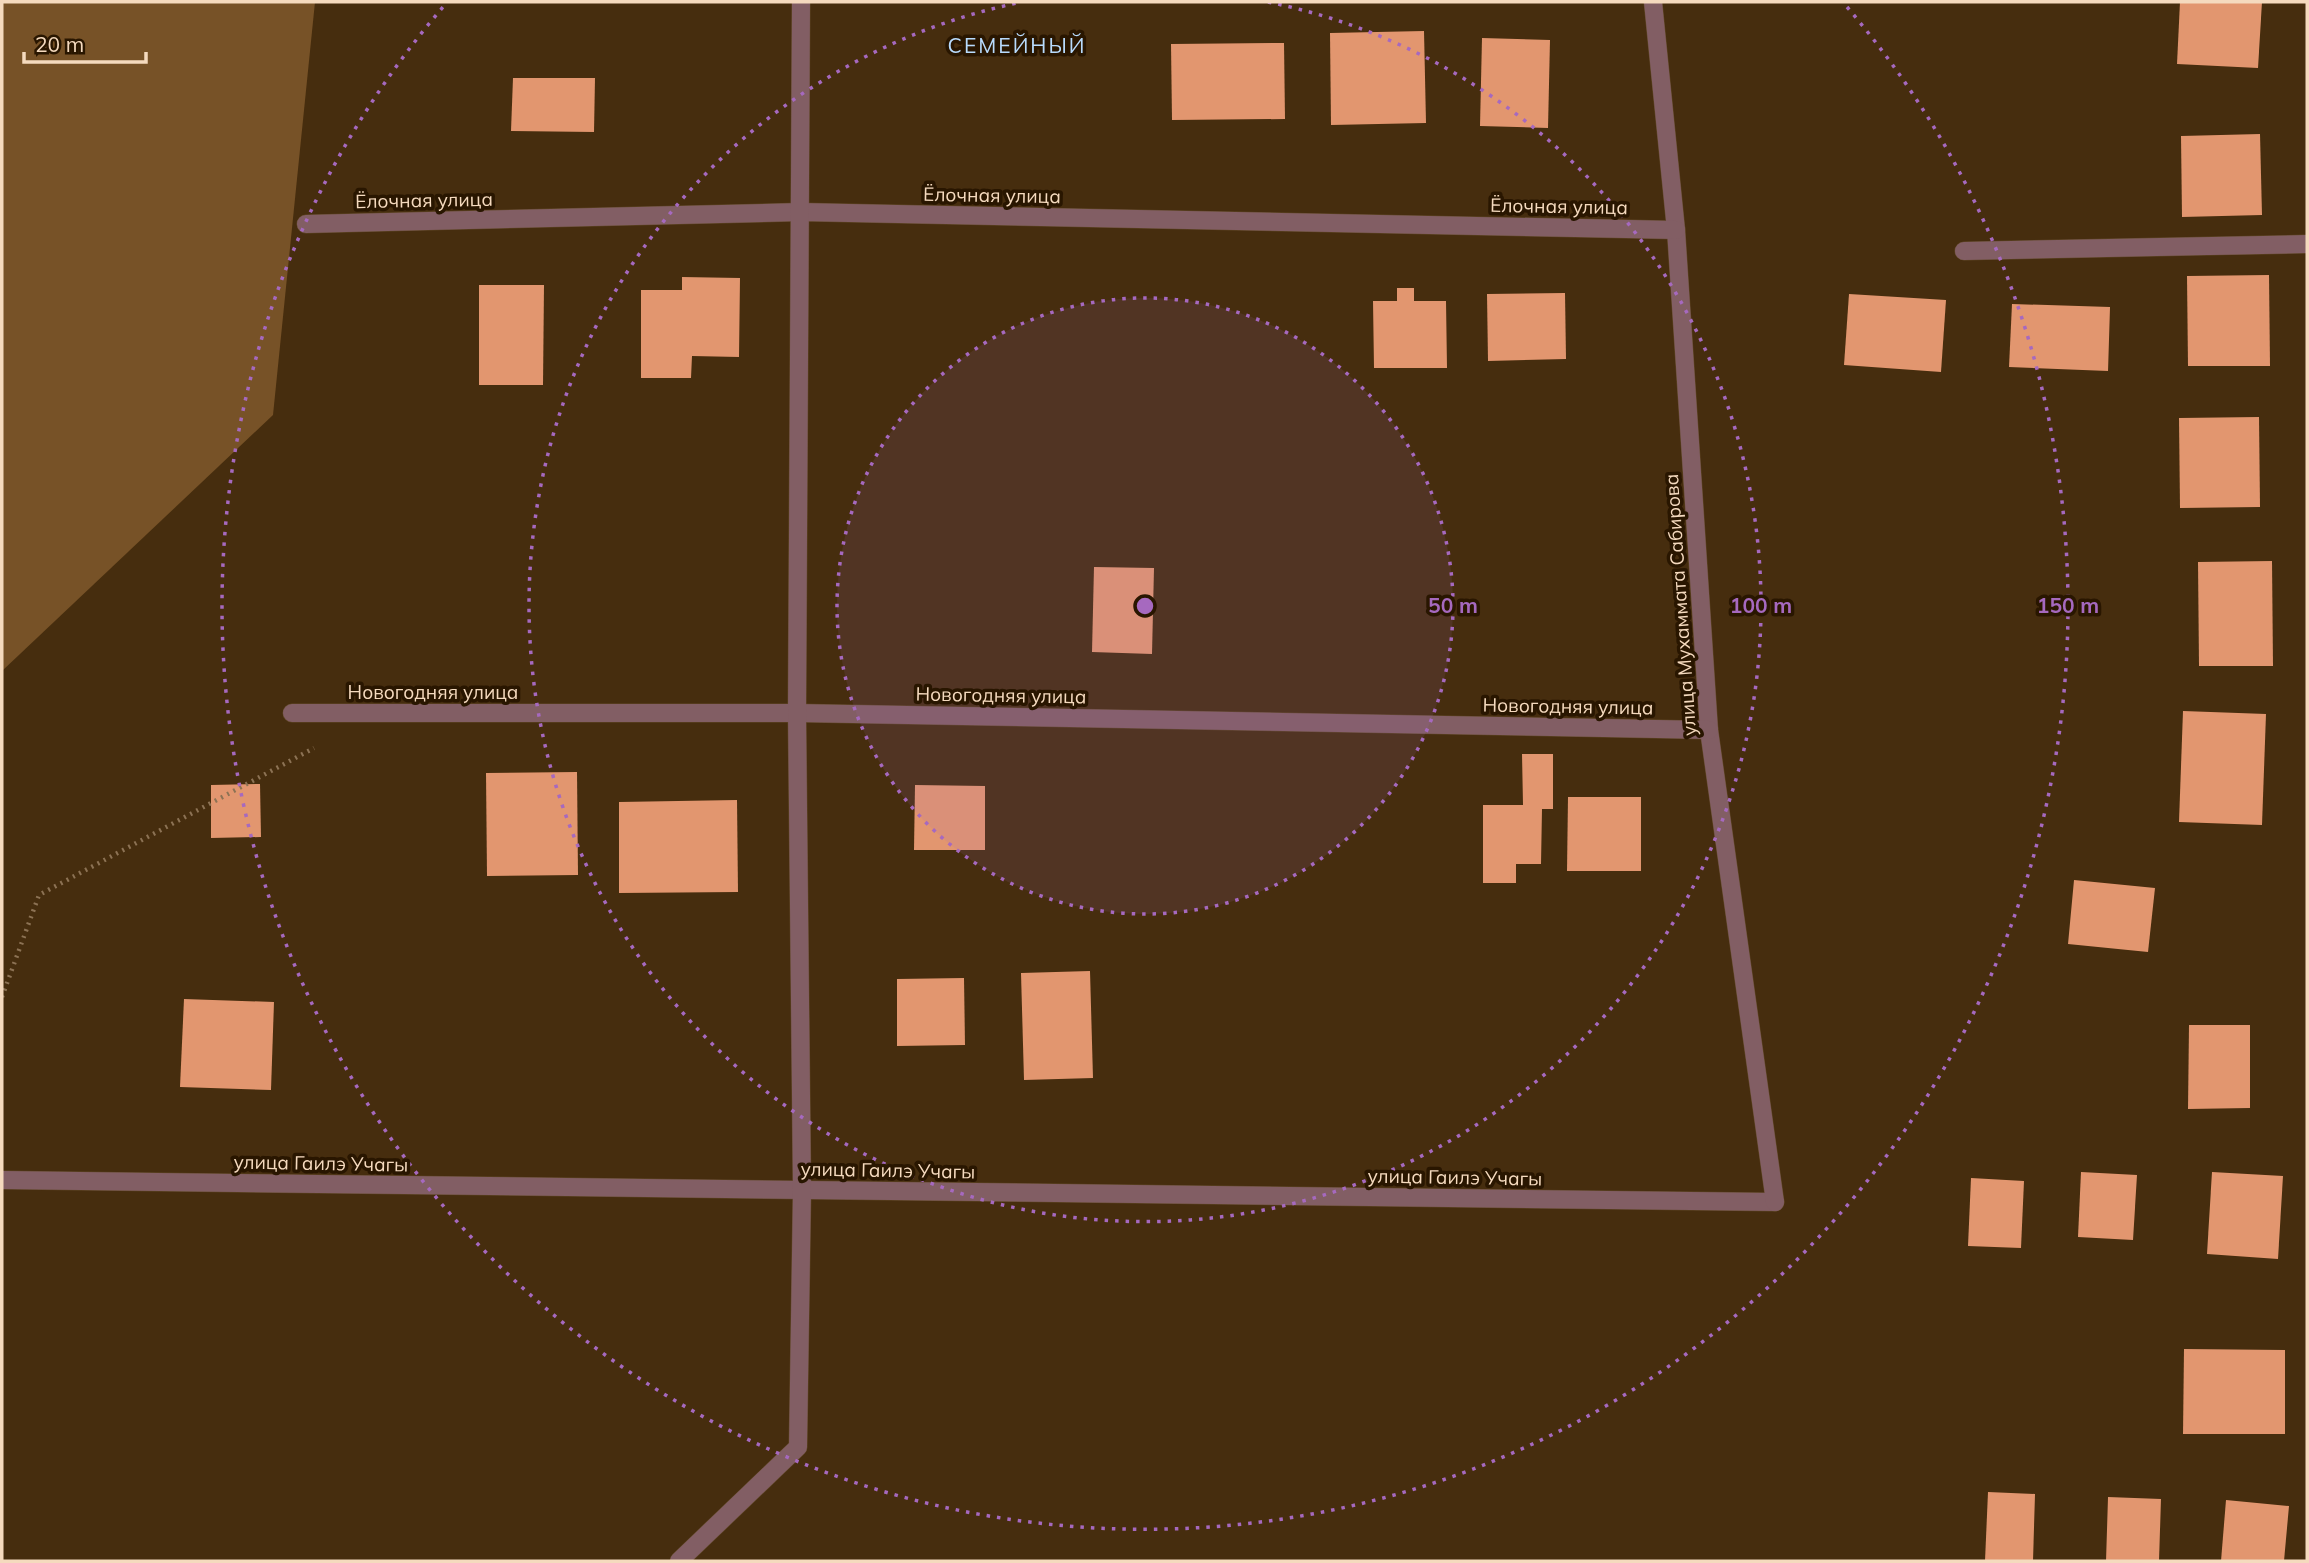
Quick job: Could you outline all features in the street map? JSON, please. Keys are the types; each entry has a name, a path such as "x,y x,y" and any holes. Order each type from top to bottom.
{"street":[{"path":"679,1561 798,1447 802,1190 797,713 801,2"},
{"name":"улица Мухаммата Сабирова","path":"1653,2 1676,230 1709,730 1775,1202"},
{"name":"Ёлочная улица","path":"306,224 801,212 1676,230"},
{"path":"1964,251 2307,244"},
{"name":"Новогодняя улица","path":"292,713 797,713 1709,730"},
{"name":"улица Гаилэ Учагы","path":"2,1180 1775,1202"}],"path":[{"path":"2,997 39,895 314,748"}],"shaded area":[{"path":"2,2 315,2 273,415 2,671"}],"building":[{"path":"2180,2 2262,2 2258,68 2177,64"},
{"path":"1424,31 1426,123 1331,125 1330,33"},
{"path":"1482,38 1550,40 1548,128 1480,126"},
{"path":"1284,43 1285,119 1172,120 1171,44"},
{"path":"513,78 595,78 594,132 511,131"},
{"path":"2260,134 2262,215 2182,217 2181,136"},
{"path":"2269,275 2270,366 2188,366 2187,276"},
{"path":"682,277 740,278 739,357 692,356 691,378 641,378 641,290 682,290"},
{"path":"479,285 544,285 543,385 479,385"},
{"path":"1397,288 1414,288 1414,301 1446,301 1447,368 1374,368 1373,301 1397,301"},
{"path":"1565,293 1566,359 1488,361 1487,294"},
{"path":"1849,294 1946,300 1941,372 1844,365"},
{"path":"2012,304 2110,307 2108,371 2009,367"},
{"path":"2259,417 2260,507 2180,508 2179,418"},
{"path":"2272,561 2273,666 2199,666 2198,562"},
{"path":"1094,567 1154,568 1152,654 1092,652"},
{"path":"2183,711 2266,714 2262,825 2179,822"},
{"path":"1522,754 1553,754 1553,809 1542,809 1541,864 1516,864 1516,883 1483,883 1483,805 1523,805"},
{"path":"577,772 578,875 487,876 486,773"},
{"path":"260,784 261,837 211,838 211,785"},
{"path":"915,785 985,786 985,850 914,850"},
{"path":"1568,797 1641,797 1641,871 1567,871"},
{"path":"737,800 738,892 619,893 619,802"},
{"path":"2074,880 2155,888 2148,952 2068,944"},
{"path":"1090,971 1093,1078 1024,1080 1021,973"},
{"path":"964,978 965,1045 897,1046 897,979"},
{"path":"184,999 274,1002 271,1090 180,1087"},
{"path":"2189,1025 2250,1025 2250,1108 2188,1109"},
{"path":"2081,1172 2137,1175 2133,1240 2078,1237"},
{"path":"2212,1172 2283,1176 2278,1259 2207,1254"},
{"path":"1971,1178 2024,1181 2021,1248 1968,1246"},
{"path":"2184,1349 2285,1350 2285,1434 2183,1434"},
{"path":"1988,1492 2035,1494 2033,1561 1985,1561"},
{"path":"2108,1497 2161,1499 2159,1561 2106,1561"},
{"path":"2226,1500 2289,1506 2284,1561 2221,1561"}],"district":[{"name":"СЕМЕЙНЫЙ","path":"1017,45"}]}
